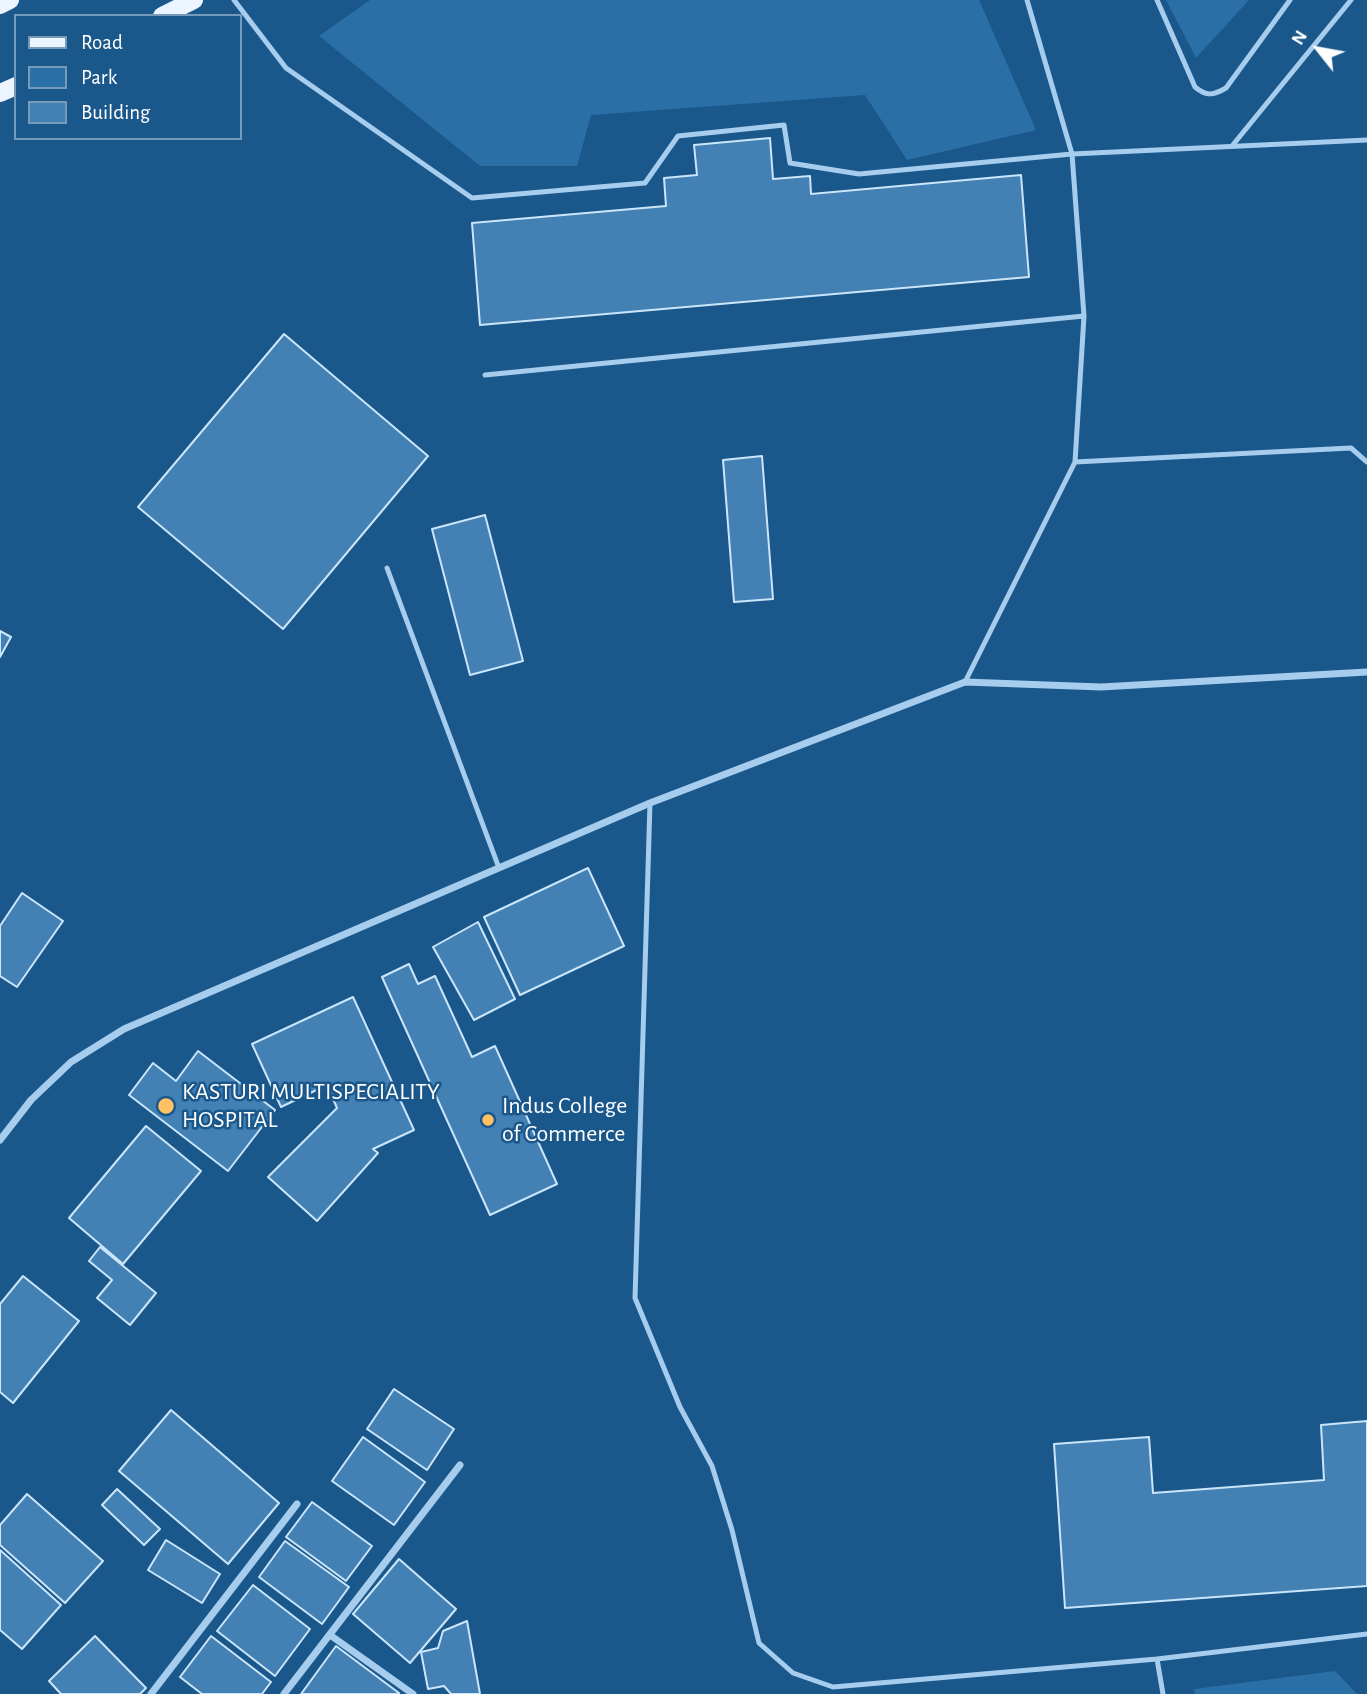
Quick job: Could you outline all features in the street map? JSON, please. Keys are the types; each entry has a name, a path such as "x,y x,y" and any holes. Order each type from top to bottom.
{"main road":[{"path":"0,5 10,0"},
{"path":"166,14 194,0"}],"street":[{"path":"0,1140 31,1100 71,1062 124,1029 650,803 965,682 1101,687 1367,672"},
{"path":"284,1694 460,1465"},
{"path":"151,1694 298,1504"},
{"path":"330,1635 413,1694"}],"lane":[{"path":"234,0 286,68 472,198 645,183 678,136 784,125 790,163 859,174 1072,155 1367,140"},
{"path":"965,682 1075,462 1084,316 1072,155 1027,0"},
{"path":"1157,0 1195,87 1203,94 1214,94 1226,88 1290,0"},
{"path":"1232,146 1351,0"},
{"path":"485,375 1084,316"},
{"path":"1075,462 1351,448 1367,463"},
{"path":"387,568 499,868"},
{"path":"650,803 635,1298 680,1407 712,1466 732,1530 759,1643 793,1673 833,1687 1157,1659 1367,1633"},
{"path":"1157,1659 1163,1694"}],"green space":[{"path":"370,0 979,0 1036,130 907,160 865,95 591,115 577,166 480,166 319,36"},
{"path":"1166,0 1249,0 1196,58"},
{"path":"1335,1671 1357,1694 1195,1694 1194,1689"}],"building":[{"path":"770,138 773,179 810,176 811,194 1021,175 1029,277 480,325 472,223 666,206 664,178 697,175 694,145"},
{"path":"284,334 428,456 283,629 138,507"},
{"path":"762,456 773,599 734,602 723,460"},
{"path":"485,515 523,661 470,675 432,529"},
{"path":"0,631 11,637 0,657"},
{"path":"588,868 624,946 520,995 484,917"},
{"path":"22,893 63,921 17,987 0,976 0,926"},
{"path":"478,922 515,999 474,1020 433,947"},
{"name":"Indus College of Commerce","path":"409,964 418,984 435,976 472,1057 495,1046 557,1184 490,1215 382,977"},
{"path":"353,997 414,1130 373,1149 378,1153 317,1221 268,1177 337,1108 327,1085 281,1107 252,1044"},
{"path":"198,1051 275,1110 228,1171 129,1095 153,1063 176,1081"},
{"path":"146,1126 201,1171 123,1264 69,1218"},
{"path":"100,1247 156,1293 130,1325 97,1298 112,1280 89,1261"},
{"path":"23,1276 79,1321 13,1403 0,1392 0,1304"},
{"path":"394,1389 454,1429 427,1470 367,1429"},
{"path":"171,1410 279,1503 228,1564 119,1471"},
{"path":"1367,1421 1367,1586 1065,1608 1054,1444 1149,1437 1153,1493 1324,1480 1321,1425"},
{"path":"363,1437 425,1482 394,1525 332,1481"},
{"path":"117,1489 160,1529 144,1545 102,1505"},
{"path":"27,1494 103,1561 65,1603 0,1545 0,1525"},
{"path":"312,1502 372,1546 346,1581 286,1537"},
{"path":"166,1540 220,1574 202,1603 148,1570"},
{"path":"285,1541 349,1587 322,1624 259,1577"},
{"path":"0,1550 61,1605 22,1649 0,1630"},
{"path":"399,1559 456,1609 410,1663 353,1614"},
{"path":"253,1585 310,1629 275,1676 217,1631"},
{"path":"467,1621 480,1694 451,1694 444,1686 428,1689 421,1652 438,1648 443,1631"},
{"path":"95,1636 146,1688 140,1694 61,1694 49,1681"},
{"path":"211,1636 271,1682 262,1694 202,1694 180,1677"},
{"path":"336,1646 399,1693 399,1694 301,1694"}],"place":[{"name":"KASTURI MULTISPECIALITY HOSPITAL","path":"166,1106"},
{"name":"Indus College of Commerce","path":"488,1120"}]}
